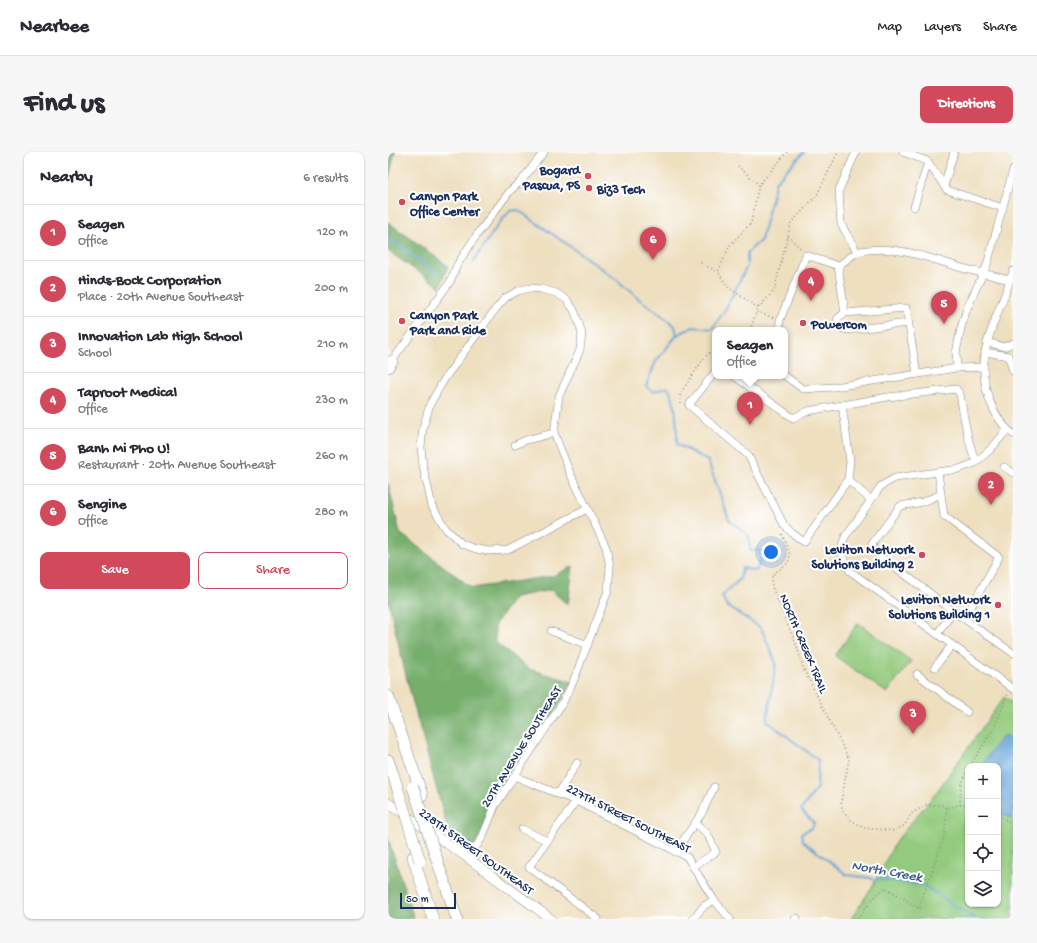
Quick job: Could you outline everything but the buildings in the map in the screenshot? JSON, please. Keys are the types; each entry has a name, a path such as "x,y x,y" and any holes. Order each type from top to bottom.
{"highway":[{"path":"388,696 422,795 448,881 457,919"},
{"path":"388,716 448,881 464,919"},
{"path":"388,760 390,778 416,859 433,919"},
{"path":"416,859 439,919"}],"main road":[{"name":"228TH STREET SOUTHEAST","path":"388,803 468,858 551,919"}],"street":[{"path":"389,363 450,282 457,265 476,236 510,191 522,180 544,152"},
{"path":"856,152 839,190 841,224 856,252"},
{"path":"903,152 927,161 947,190 1003,208"},
{"path":"944,186 954,152"},
{"path":"914,207 928,162"},
{"path":"957,368 956,353 961,328 967,308 984,273 1013,170"},
{"path":"838,266 856,252 868,249 898,251 926,257 1010,280"},
{"path":"779,327 780,320 806,255 838,266"},
{"path":"838,266 845,313"},
{"path":"1012,688 850,571 844,560 841,549 845,537 881,486 895,478 959,469 976,462 1010,432 993,410 985,388 983,367 987,342 1013,271"},
{"path":"515,445 526,440 554,433 559,396 580,350 582,334 574,310 567,300 556,293 541,289 529,288 518,291 505,298 445,378 430,404 423,428 421,447 432,506 446,529 462,544 476,549 489,551 508,550 587,509"},
{"path":"909,323 843,329 837,327 836,324 838,318 845,313 906,308 909,323 917,374"},
{"path":"987,342 1004,347 1013,342"},
{"path":"985,352 1009,356 1013,371"},
{"path":"788,378 804,389 834,387 957,368 983,367"},
{"path":"712,376 689,405 748,455 784,525 804,542 848,480 850,461 842,405"},
{"path":"738,379 792,418 808,411 888,397 956,389 960,394 970,449 976,462"},
{"name":"20TH AVENUE SOUTHEAST","path":"468,858 482,838 495,806 563,702 588,645 608,591 610,567 606,547 570,473 554,433"},
{"path":"1004,467 1013,473"},
{"path":"938,472 944,516 999,557 971,607 960,616"},
{"path":"848,480 871,500"},
{"path":"941,494 923,502 900,506 872,544 874,552 960,616 1013,653"},
{"path":"937,634 954,611"},
{"path":"551,631 588,645"},
{"path":"935,667 952,645"},
{"path":"916,674 967,712"},
{"path":"558,794 577,763"},
{"name":"227TH STREET SOUTHEAST","path":"514,776 576,801 687,857 714,900 730,919"},
{"path":"675,852 702,813 714,787"},
{"path":"576,801 529,867 598,919"},
{"path":"693,867 716,852 706,833 695,824"},
{"path":"522,829 547,841"},
{"path":"693,919 704,906 714,900"}],"path":[{"path":"718,272 730,245 750,223 760,185 787,152"},
{"path":"751,327 758,308 774,291 791,223 817,195 838,152"},
{"path":"738,166 760,185"},
{"path":"788,236 806,255"},
{"path":"697,262 718,272 728,287 758,308"},
{"path":"757,312 780,320"},
{"name":"NORTH CREEK TRAIL","path":"790,555 788,563 772,575 772,587 796,644 804,670 849,758 841,802 843,811 851,820 864,828 895,831 905,825 911,814 926,805 941,805 947,808 965,805"},
{"path":"972,763 995,726 1012,688"},
{"path":"960,805 961,784 965,776"},
{"path":"858,919 870,902 885,887 920,909 944,837 947,808"},
{"path":"1001,817 1013,824"}],"green space":[{"path":"388,152 395,152 388,182"},
{"path":"388,222 448,266 440,287 388,251"},
{"path":"388,483 400,533 472,588 553,576 573,566 568,605 551,590 515,597 495,624 495,642 529,669 573,682 495,806 468,858 451,842 407,680 388,599"},
{"path":"858,623 911,661 887,693 835,656"},
{"path":"1004,697 1013,704 1013,919 851,919 872,887 896,841 935,794"},
{"path":"388,838 414,919 388,919"}],"water":[{"path":"1006,736 1013,738 1013,819 1001,813 1001,763 983,763 1000,739"}],"waterway":[{"name":"North Creek","path":"713,327 726,308 747,266 747,253 761,240 776,181 804,152"},
{"path":"473,262 500,222 510,211 518,210 617,280 640,300 675,326 677,335"},
{"path":"388,238 438,274"},
{"name":"North Creek","path":"712,329 693,327 677,335 656,361 646,386 653,392 667,387 670,391 675,405 677,444 708,461 729,520 749,536 750,551 760,550 761,560 756,571 742,568 740,579 722,596 727,606 761,628 776,663 767,721 818,760 817,788 801,810 814,823 812,828 802,833 803,841 847,875 923,885 975,919"}],"place":[{"name":"Bogard Pascua, PS","path":"588,176"},
{"name":"Biz3 Tech","path":"589,188"},
{"name":"Canyon Park Office Center","path":"402,202"},
{"name":"Sengine","path":"653,260"},
{"name":"Taproot Medical","path":"811,301"},
{"name":"Canyon Park Park and Ride","path":"402,321"},
{"name":"Powercom","path":"803,323"},
{"name":"Banh Mi Pho U!","path":"944,324"},
{"name":"Seagen","path":"750,425"},
{"name":"Hinds-Bock Corporation","path":"991,505"},
{"name":"Leviton Network Solutions Building 2","path":"922,555"},
{"name":"Leviton Network Solutions Building 1","path":"998,605"},
{"name":"Innovation Lab High School","path":"913,734"}]}
